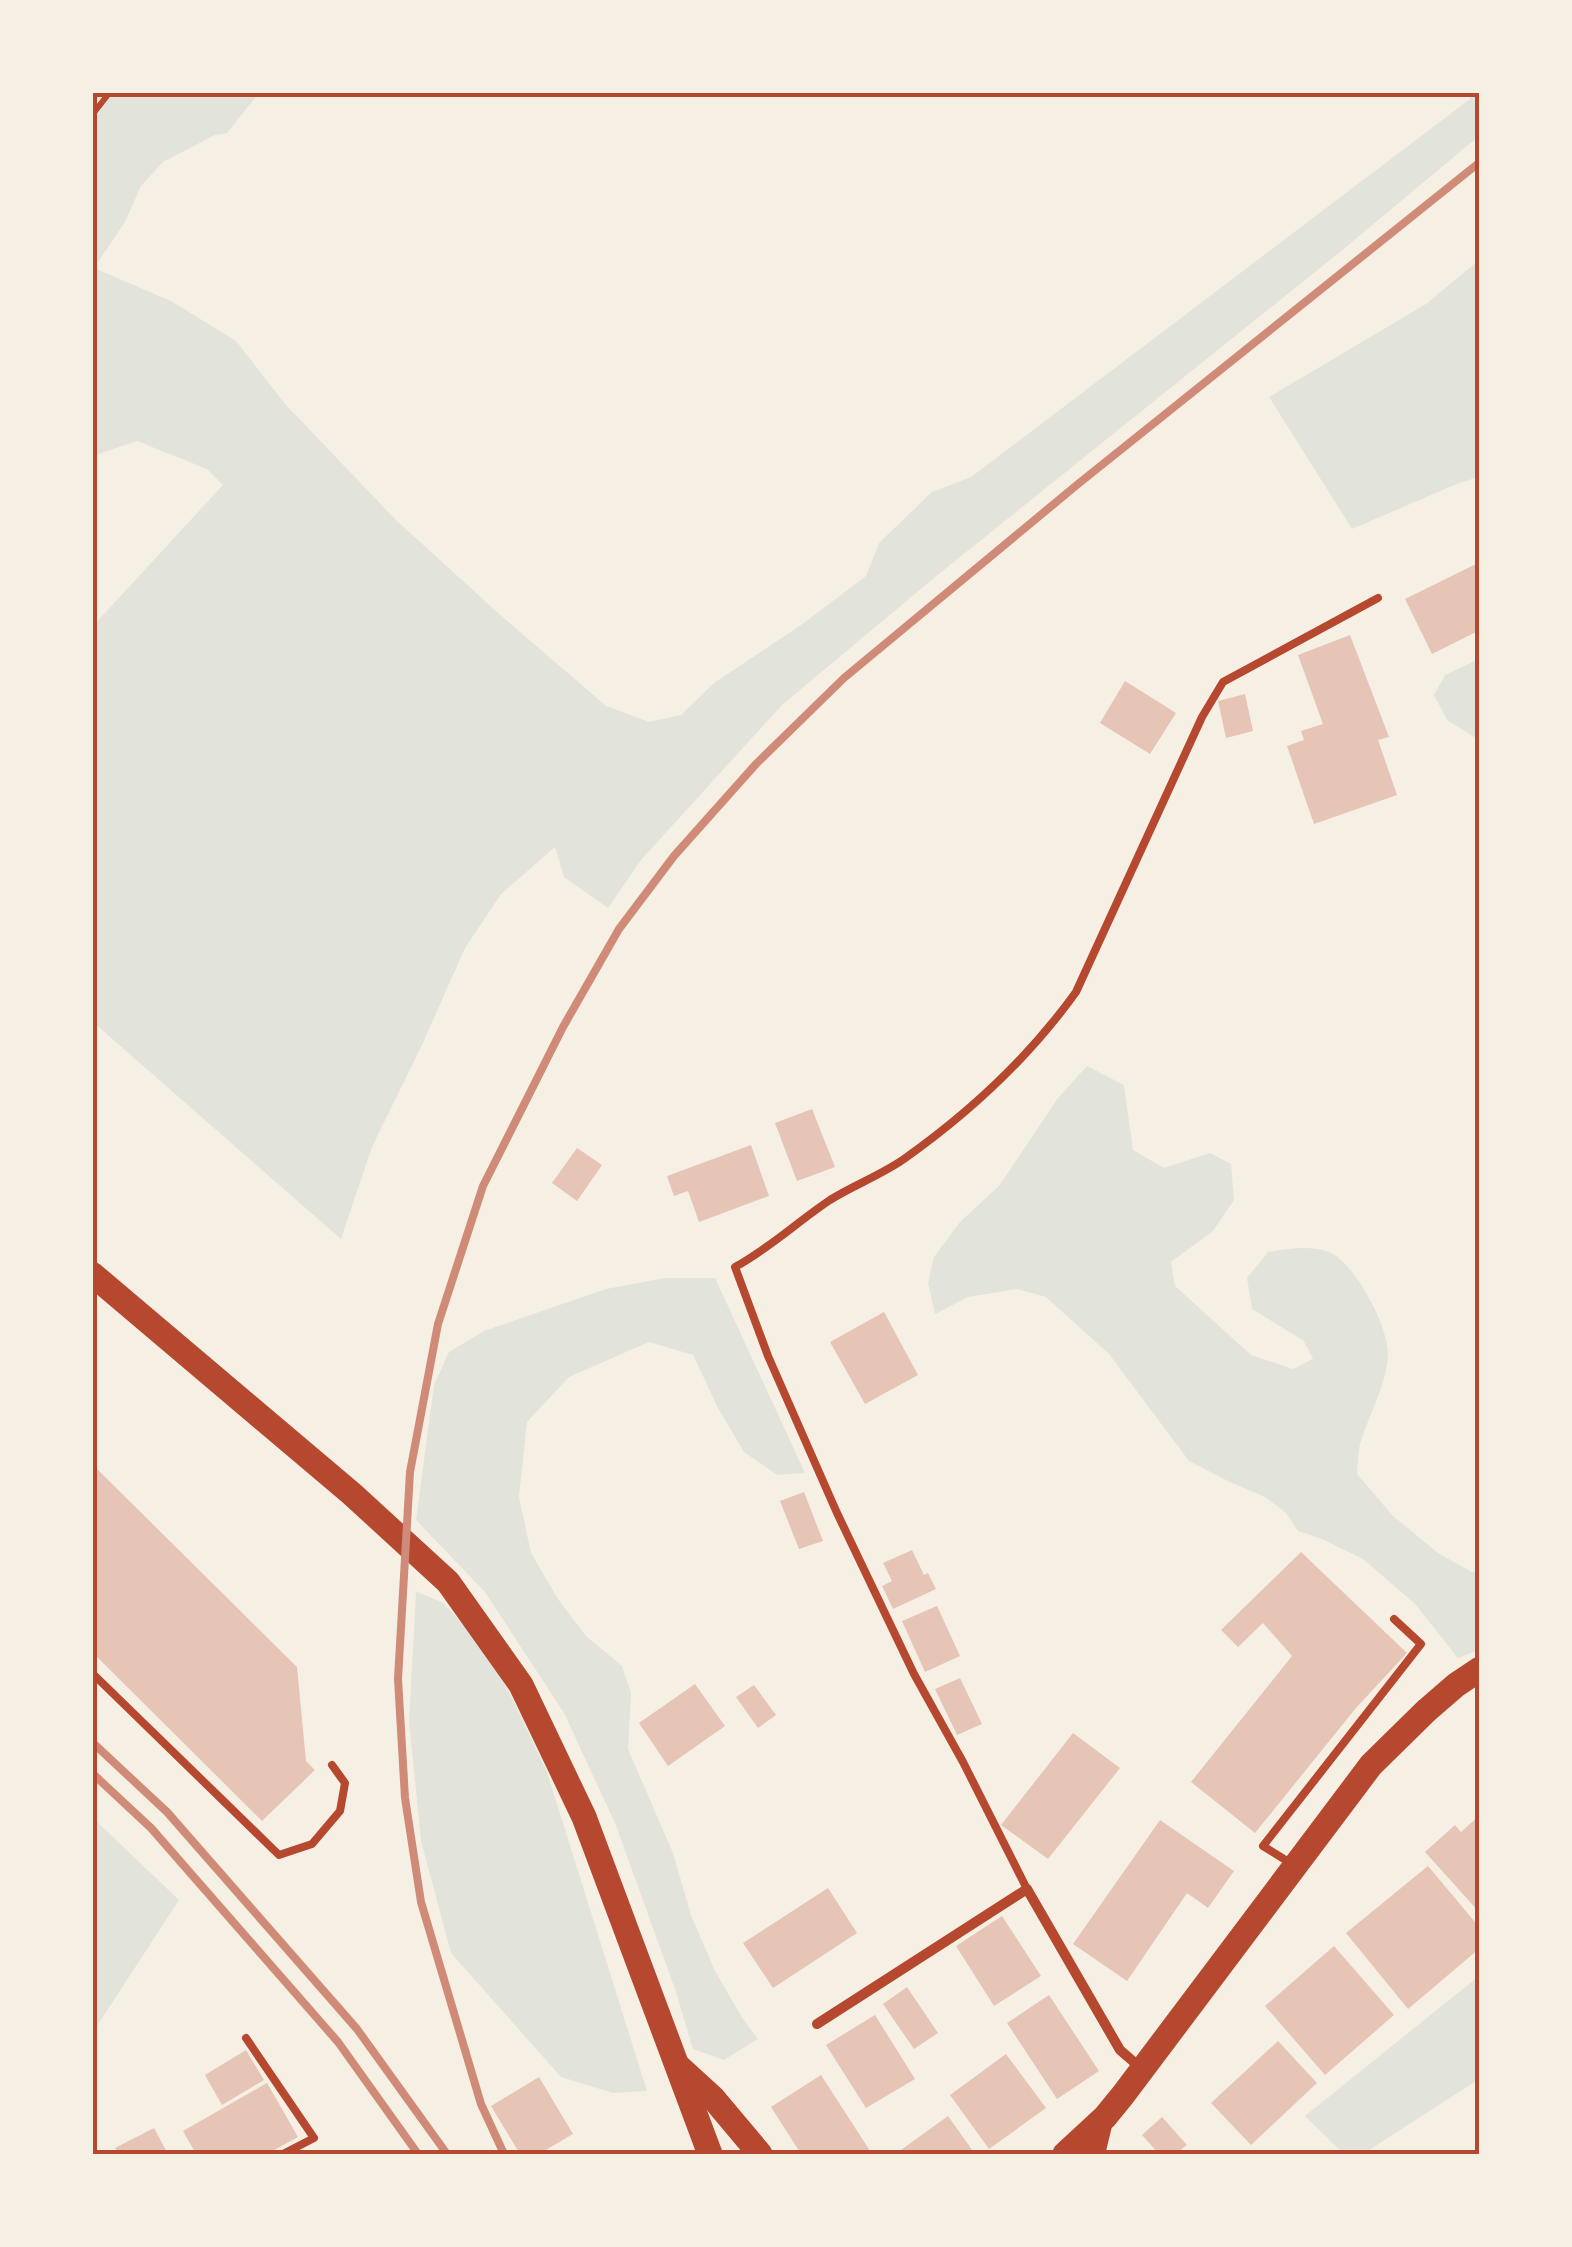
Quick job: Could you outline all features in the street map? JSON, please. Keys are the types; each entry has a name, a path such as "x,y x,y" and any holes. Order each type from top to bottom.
{"main road":[{"path":"92,1274 352,1494 448,1582 521,1685 584,1818 710,2154"},
{"path":"1066,2154 1105,2118 1143,2070 1370,1765 1426,1711 1480,1669"},
{"path":"676,2064 713,2098 760,2154"}],"street":[{"path":"817,2024 1027,1890 1120,2050 1143,2070"},
{"path":"1096,2154 1105,2118"}],"lane":[{"path":"1027,1890 914,1674 837,1513 768,1356 734,1266 764,1251 851,1186 900,1162 941,1130 1052,1025 1076,992 1202,717 1223,682 1378,598"},
{"path":"1296,1866 1263,1846 1422,1644 1394,1619"},
{"path":"92,1673 279,1855 312,1844 340,1811 345,1782 332,1765"},
{"path":"246,2038 314,2138 284,2154"}],"path":[{"path":"92,116 110,92"}],"shaded area":[{"path":"93,93 259,93 227,133 215,135 163,162 141,186 125,222 94,268 171,301 236,341 286,405 396,520 606,706 649,722 681,715 714,683 866,576 879,543 932,492 971,477 1470,99 1470,93 1479,93 1479,136 782,705 641,860 608,908 564,877 555,847 501,894 465,948 372,1147 341,1239 93,1022 92,627 223,485 207,469 137,441 93,456"},
{"path":"1479,260 1479,477 1352,529 1269,397 1426,304"},
{"path":"1479,659 1479,740 1447,720 1434,695 1445,675"},
{"path":"1087,1066 1124,1085 1133,1150 1164,1168 1210,1153 1231,1164 1234,1200 1213,1231 1171,1262 1175,1286 1251,1355 1293,1369 1313,1359 1304,1341 1252,1309 1247,1278 1268,1252 1306,1248 1329,1252 1359,1282 1383,1329 1388,1355 1381,1389 1360,1444 1357,1474 1392,1515 1438,1553 1472,1572 1479,1570 1479,1650 1458,1658 1415,1604 1363,1559 1298,1531 1286,1513 1265,1497 1189,1461 1109,1354 1046,1297 1017,1289 968,1297 935,1314 928,1283 934,1257 960,1222 999,1186 1058,1098"},
{"path":"665,1278 715,1278 805,1473 777,1475 744,1452 693,1355 649,1342 569,1377 527,1422 519,1497 531,1553 558,1599 586,1636 622,1666 631,1693 628,1749 673,1853 691,1915 715,1971 758,2039 724,2060 693,2049 615,1823 564,1713 485,1592 416,1520 434,1385 449,1352 484,1331 606,1289"},
{"path":"416,1591 443,1603 490,1658 547,1772 647,2091 613,2093 561,2077 451,1953 421,1841 409,1722"},
{"path":"93,1818 179,1900 93,2032"},
{"path":"1479,1976 1479,2079 1363,2154 1344,2154 1305,2116"}],"building":[{"path":"1480,562 1480,630 1432,654 1405,599"},
{"path":"1350,635 1389,737 1378,740 1397,795 1314,824 1287,746 1304,740 1301,731 1323,724 1298,655"},
{"path":"1125,681 1176,713 1150,754 1100,723"},
{"path":"1245,694 1253,731 1226,738 1218,701"},
{"path":"812,1109 835,1167 797,1181 775,1123"},
{"path":"751,1145 769,1196 699,1222 688,1191 674,1196 667,1176"},
{"path":"577,1148 602,1165 577,1201 552,1183"},
{"path":"884,1312 918,1375 865,1404 830,1342"},
{"path":"92,1464 297,1667 306,1761 315,1770 262,1821 92,1652"},
{"path":"804,1492 823,1541 799,1549 780,1501"},
{"path":"912,1550 936,1589 893,1609 882,1586 892,1581 883,1563"},
{"path":"1301,1552 1407,1653 1356,1708 1255,1833 1191,1782 1292,1656 1263,1623 1238,1647 1221,1630"},
{"path":"937,1606 960,1656 925,1672 902,1621"},
{"path":"960,1678 982,1724 957,1735 935,1689"},
{"path":"695,1684 725,1726 668,1766 639,1723"},
{"path":"754,1685 776,1715 758,1728 736,1697"},
{"path":"1073,1733 1120,1768 1048,1859 1001,1825"},
{"path":"1480,1815 1480,1913 1425,1852 1455,1825 1461,1832"},
{"path":"1160,1820 1234,1871 1208,1908 1187,1893 1127,1981 1073,1944"},
{"path":"1428,1866 1480,1928 1480,1948 1408,2009 1346,1933"},
{"path":"828,1888 857,1933 773,1988 743,1943"},
{"path":"1002,1916 1041,1976 994,2006 956,1946"},
{"path":"1334,1946 1394,2015 1325,2075 1265,2006"},
{"path":"907,1987 938,2033 914,2049 883,2004"},
{"path":"1049,1995 1099,2071 1057,2099 1007,2023"},
{"path":"875,2015 915,2079 866,2108 826,2045"},
{"path":"1278,2041 1317,2083 1251,2145 1211,2103"},
{"path":"246,2050 264,2080 222,2105 205,2075"},
{"path":"1006,2054 1046,2108 989,2149 950,2095"},
{"path":"821,2075 872,2154 801,2154 771,2107"},
{"path":"539,2077 573,2134 539,2154 520,2154 491,2106"},
{"path":"267,2083 298,2137 267,2154 196,2154 183,2131"},
{"path":"948,2116 975,2154 905,2154 901,2150"},
{"path":"1162,2117 1187,2145 1175,2154 1159,2154 1142,2135"},
{"path":"154,2128 168,2154 118,2154 115,2148"}],"railway":[{"path":"504,2154 481,2104 421,1902 405,1798 398,1679 410,1472 438,1324 483,1186 563,1027 619,929 674,856 756,764 844,678 1078,484 1480,162"},
{"path":"92,1742 167,1812 357,2029 447,2154"},
{"path":"92,1773 151,1828 338,2042 418,2154"}]}
